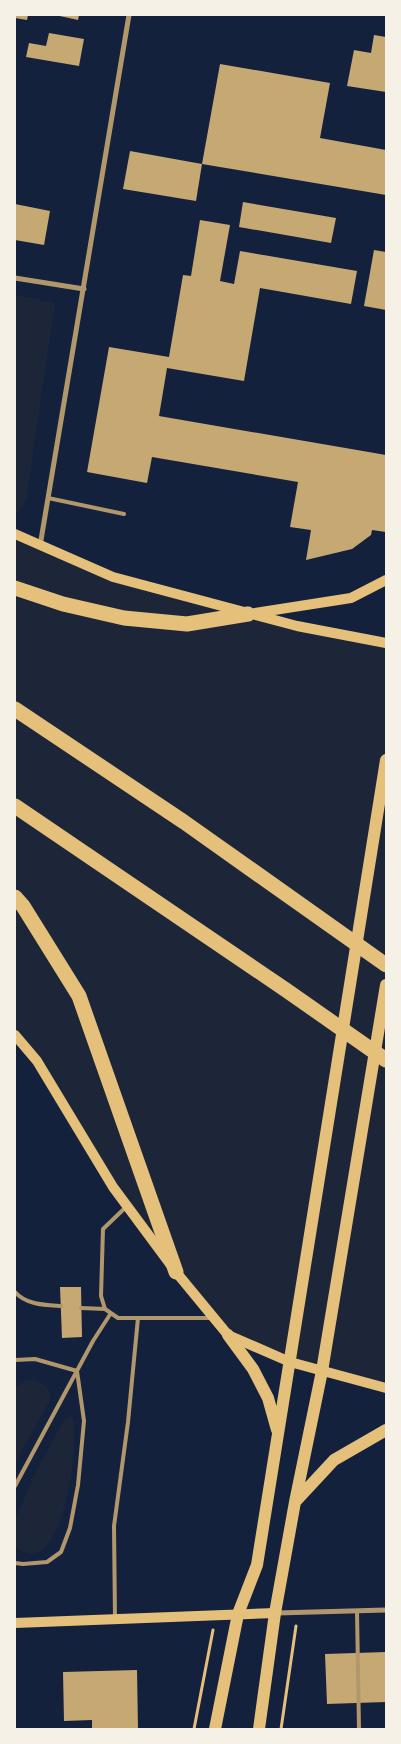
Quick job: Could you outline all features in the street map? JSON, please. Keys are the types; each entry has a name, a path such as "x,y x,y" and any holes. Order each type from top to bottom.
{"highway":[{"path":"15,588 63,604 124,618 187,624 248,614"},
{"path":"15,708 184,822 386,965"},
{"path":"15,806 386,1060"},
{"path":"15,897 23,906 79,996 176,1272"}],"main road":[{"path":"15,534 113,577 297,626 386,642"},
{"path":"248,614 351,598 386,580"},
{"path":"215,1729 238,1614 257,1565 386,760"},
{"path":"259,1729 275,1613 295,1502 322,1371 386,985"},
{"path":"15,1035 37,1061 113,1187 176,1272 228,1335 253,1369 268,1398 278,1434"},
{"path":"228,1335 290,1362 386,1388"},
{"path":"295,1502 334,1460 386,1430"},
{"path":"15,1623 275,1613"}],"street":[{"path":"40,546 129,15"},
{"path":"15,278 84,289"},
{"path":"275,1613 386,1610"}],"lane":[{"path":"48,498 124,514"},
{"path":"105,1310 101,1296 103,1229 127,1206"},
{"path":"15,1292 34,1304 61,1306"},
{"path":"82,1308 105,1310 118,1318 214,1318"},
{"path":"15,1486 77,1370 111,1313"},
{"path":"115,1619 114,1526 128,1422 138,1318"},
{"path":"15,1360 35,1359 77,1370"},
{"path":"15,1563 47,1562 61,1552 70,1528 78,1485 84,1422 77,1370"},
{"path":"358,1611 359,1729"}],"path":[{"path":"281,1729 298,1612"},
{"path":"194,1729 216,1615"}],"shaded area":[{"path":"15,295 55,303 26,501 18,512 15,513"},
{"path":"15,534 113,577 386,643 386,1388 322,1371 228,1335 176,1272 15,1035"},
{"path":"27,1380 36,1381 44,1385 49,1391 51,1399 15,1463 15,1387"},
{"path":"69,1417 73,1418 74,1455 64,1508 56,1531 45,1547 31,1554 15,1546 15,1520 36,1472 64,1420"}],"building":[{"path":"15,15 28,15 27,20 15,18"},
{"path":"55,15 79,15 78,20"},
{"path":"49,33 84,39 79,66 26,57 29,43 46,46"},
{"path":"374,35 386,37 386,92 347,86 354,50 371,53"},
{"path":"220,64 330,83 320,138 386,150 386,195 202,164"},
{"path":"130,151 202,164 196,201 123,189"},
{"path":"243,202 336,218 331,243 239,227"},
{"path":"15,204 50,211 44,245 15,240"},
{"path":"200,220 230,225 220,281 234,284 240,251 357,271 351,304 260,288 244,381 167,368 159,416 386,455 386,532 372,530 371,535 352,549 306,560 311,530 290,527 298,482 152,457 147,483 87,472 109,347 169,357 183,275 191,276"},
{"path":"374,250 386,252 386,310 364,306"},
{"path":"60,1287 81,1287 82,1337 62,1338"},
{"path":"386,1652 386,1702 327,1704 325,1654"},
{"path":"137,1670 138,1729 92,1729 92,1720 64,1721 63,1672"}]}
